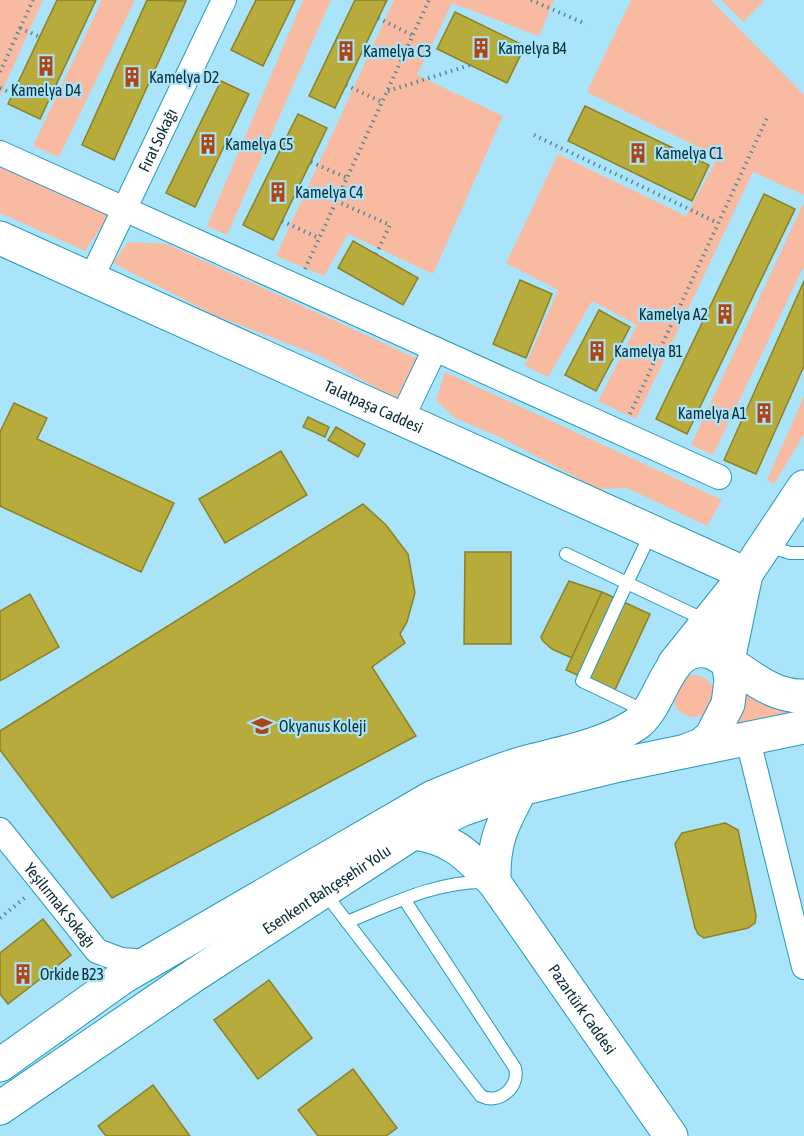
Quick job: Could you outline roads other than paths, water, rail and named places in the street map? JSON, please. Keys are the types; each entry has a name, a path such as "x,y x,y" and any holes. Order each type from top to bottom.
{"main road":[{"name":"Talatpaşa Caddesi","path":"0,238 746,574"},
{"path":"746,574 804,487"},
{"name":"Esenkent Bahçeşehir Yolu","path":"0,1065 123,977 433,797 480,777 608,738 637,723 649,713 673,667 746,574"},
{"name":"Esenkent Bahçeşehir Yolu","path":"689,750 706,741 722,718 730,691 728,661 746,574"},
{"path":"673,667 682,657 701,651 711,652 777,692 804,696"},
{"path":"649,713 654,728 663,738 677,748 689,750"},
{"name":"Esenkent Bahçeşehir Yolu","path":"0,1108 323,891 413,833 461,810 521,789 689,750 804,727"},
{"path":"494,882 493,857 497,839 521,789"},
{"name":"Pazartürk Caddesi","path":"413,833 447,841 465,854 494,882 671,1136"}],"street":[{"name":"Fırat Sokağı","path":"91,279 224,0"},
{"path":"0,153 719,477"},
{"path":"402,418 435,349"},
{"path":"747,740 804,967"},
{"name":"Yeşilırmak Sokağı","path":"0,830 97,951"},
{"path":"86,1003 97,977 97,951 121,960 148,962"}],"lane":[{"path":"649,713 584,683 582,678 651,532"},
{"path":"764,545 790,553 804,553"},
{"path":"566,554 707,621"},
{"path":"347,922 440,886 466,882 494,882"},
{"path":"323,891 481,1096 496,1098 513,1087 516,1077 515,1068 404,899"}],"place":[{"name":"Kamelya B4","path":"481,48"},
{"name":"Kamelya C3","path":"346,51"},
{"name":"Kamelya D4","path":"46,66"},
{"name":"Kamelya D2","path":"132,77"},
{"name":"Kamelya C5","path":"208,144"},
{"name":"Kamelya C1","path":"638,153"},
{"name":"Kamelya C4","path":"278,192"},
{"name":"Kamelya A2","path":"725,314"},
{"name":"Kamelya B1","path":"597,351"},
{"name":"Kamelya A1","path":"764,413"},
{"name":"Okyanus Koleji","path":"262,726"},
{"name":"Orkide B23","path":"23,974"}]}
